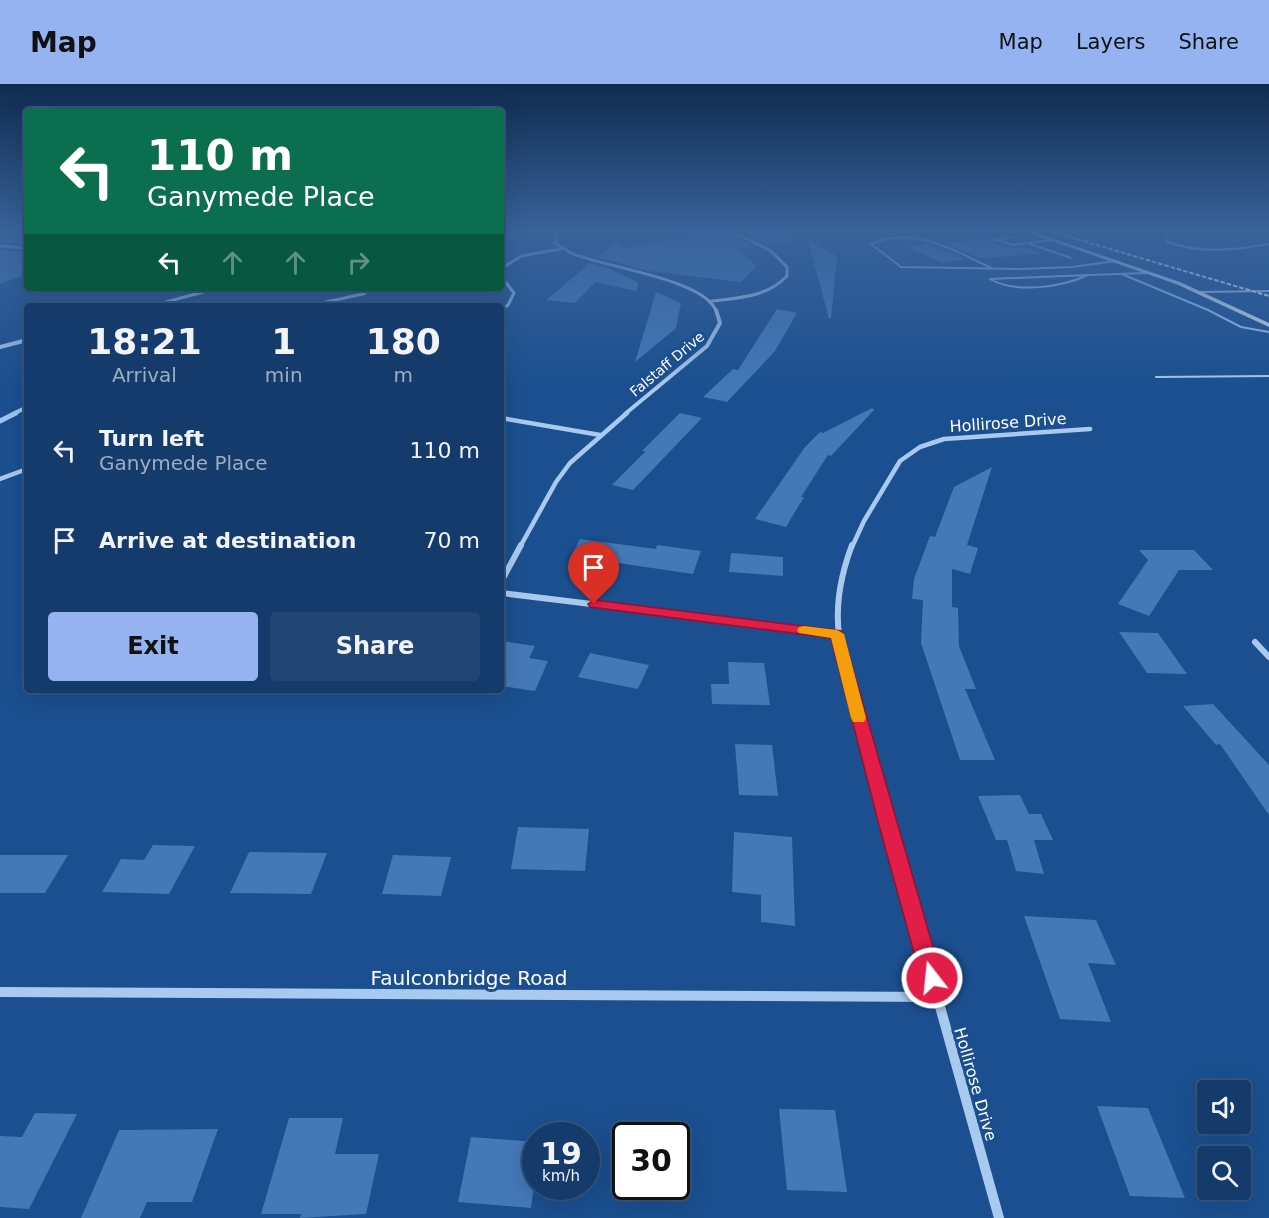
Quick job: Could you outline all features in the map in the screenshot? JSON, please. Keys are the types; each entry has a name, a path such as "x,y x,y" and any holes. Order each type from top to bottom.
{"street":[{"path":"504,308 514,293 506,283"},
{"path":"675,283 712,302 770,289 780,283"},
{"path":"1176,283 1269,325"},
{"path":"162,303 207,291"},
{"name":"Falstaff Drive","path":"504,577 556,482 570,463 714,339 721,322 718,308 712,302"},
{"path":"0,347 24,341"},
{"path":"504,419 600,435"},
{"name":"Hollirose Drive","path":"999,1218 888,829 837,634 836,598 841,574 851,548 900,461 912,451 944,439 1090,429"},
{"path":"0,479 24,470"},
{"path":"504,593 837,634"},
{"path":"1255,642 1269,657"},
{"name":"Faulconbridge Road","path":"0,992 937,997"}],"lane":[{"path":"996,283 1025,285 1065,283"},
{"path":"1142,283 1208,310 1241,327 1269,332"},
{"path":"1198,292 1269,291"},
{"path":"1156,377 1269,376"}],"building":[{"path":"566,283 594,283 575,303 546,300"},
{"path":"599,283 639,283 636,291"},
{"path":"819,283 834,283 831,318 829,319"},
{"path":"656,292 681,303 676,328 635,362"},
{"path":"777,309 797,313 775,351 727,402 703,397 733,369 738,370"},
{"path":"872,408 874,410 831,456 828,455 801,497 804,497 786,527 755,519 805,447 820,432 823,433"},
{"path":"680,413 702,418 633,490 612,485 646,451 642,451"},
{"path":"992,467 967,545 978,548 970,574 952,569 952,607 958,608 959,646 976,689 965,689 995,760 960,760 921,643 923,600 912,599 914,579 930,536 935,537 954,487"},
{"path":"580,539 656,549 657,545 701,551 693,574 571,556"},
{"path":"1139,550 1194,550 1213,570 1179,570 1149,616 1118,604 1148,560"},
{"path":"731,553 783,557 783,576 729,572"},
{"path":"1119,632 1158,633 1187,674 1147,673"},
{"path":"504,641 535,646 529,658 548,661 535,691 504,686"},
{"path":"590,653 649,665 638,689 578,677"},
{"path":"728,662 764,663 770,705 712,704 711,684 729,684"},
{"path":"1213,704 1269,765 1269,815 1220,744 1216,745 1183,706"},
{"path":"735,744 772,745 778,796 739,795"},
{"path":"1020,795 1029,814 1041,814 1053,840 1034,840 1044,874 1016,871 1007,840 996,840 978,796"},
{"path":"518,827 589,829 585,871 511,869"},
{"path":"734,832 792,837 795,926 761,922 761,895 732,892"},
{"path":"153,845 195,846 169,894 102,892 121,859 144,860"},
{"path":"249,852 327,853 311,894 230,893"},
{"path":"0,855 68,855 45,893 0,893"},
{"path":"393,855 451,857 441,896 382,894"},
{"path":"1024,916 1096,920 1116,965 1088,963 1111,1022 1060,1019"},
{"path":"1097,1106 1148,1108 1185,1198 1130,1196"},
{"path":"779,1109 835,1110 847,1192 787,1190"},
{"path":"35,1113 77,1114 29,1209 0,1207 0,1136 22,1137"},
{"path":"289,1118 343,1118 335,1154 379,1154 366,1214 300,1218 301,1214 261,1214"},
{"path":"218,1129 192,1202 147,1202 140,1218 81,1218 119,1130"},
{"path":"471,1137 522,1141 522,1200 532,1200 531,1208 458,1202"}],"waterway":[{"path":"321,303 368,291"},
{"path":"13,414 24,408"},
{"path":"0,421 16,413"}],"railway":[{"path":"1225,283 1269,296"}],"slow traffic":[{"path":"804,630 837,634 859,718"}],"route":[{"path":"594,604 837,634 888,829 932,978"}]}
